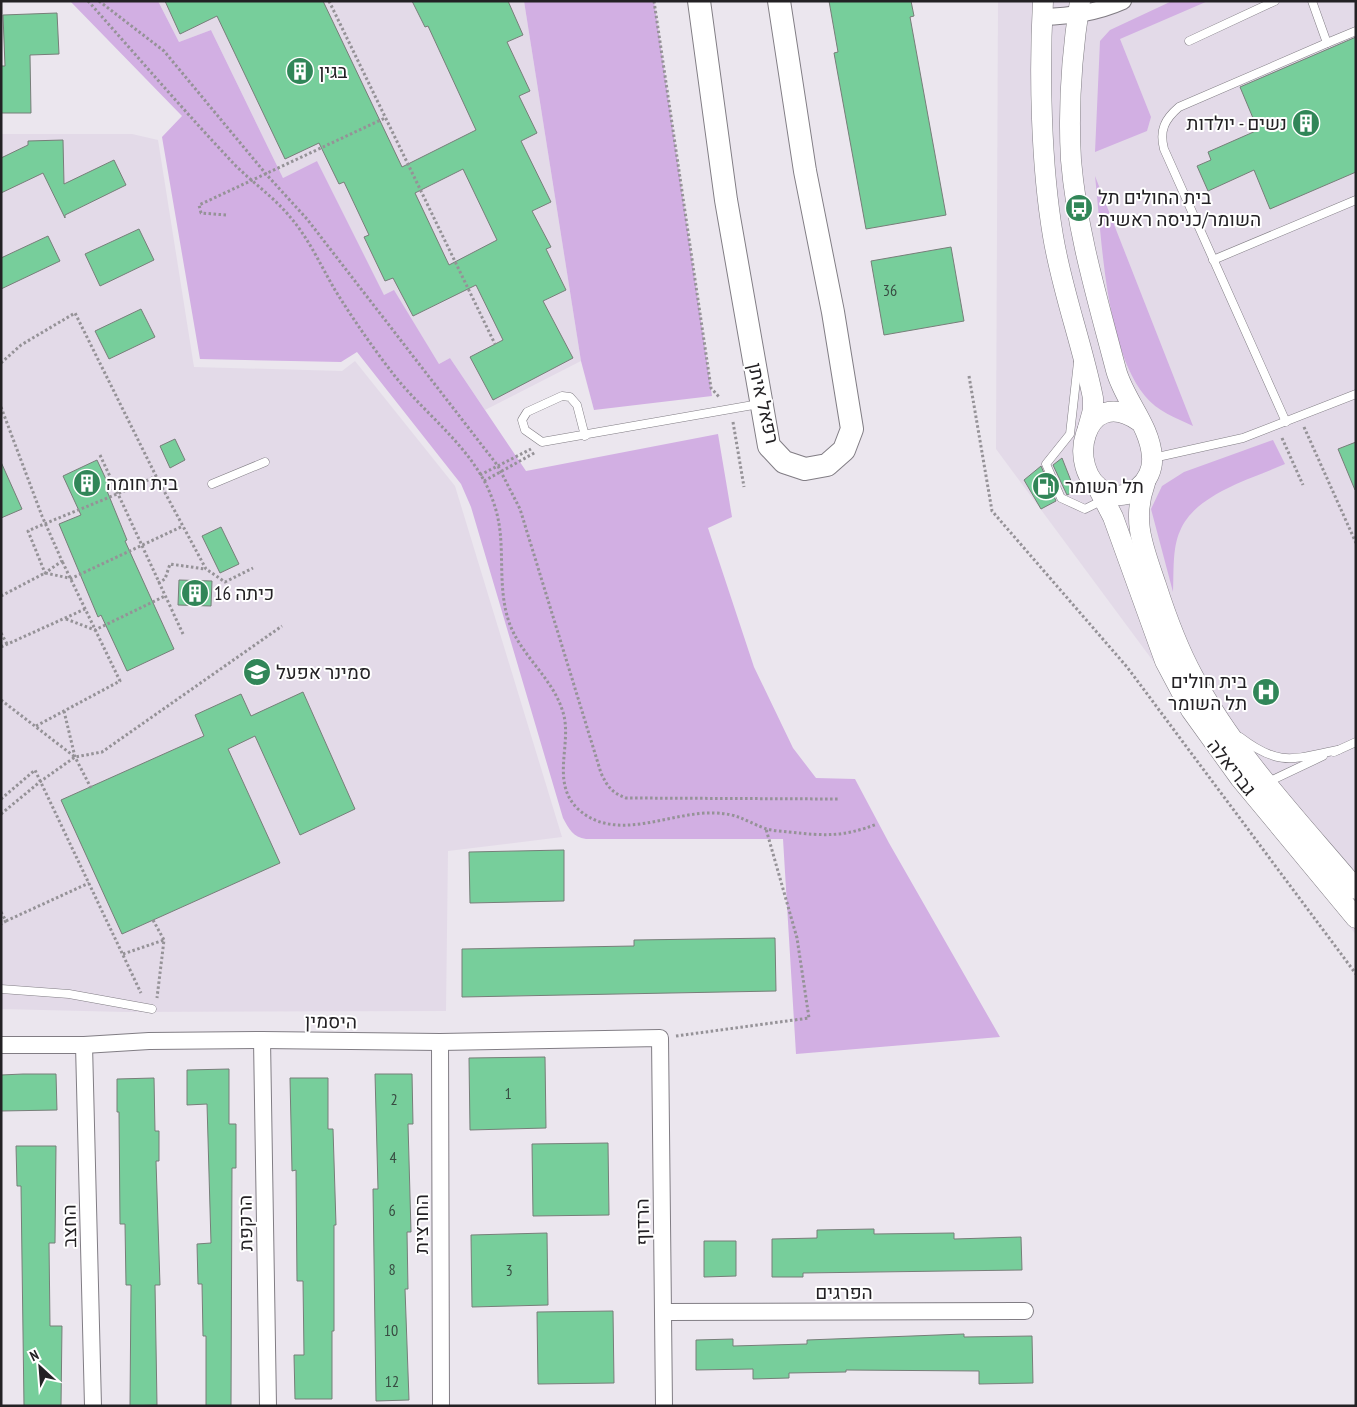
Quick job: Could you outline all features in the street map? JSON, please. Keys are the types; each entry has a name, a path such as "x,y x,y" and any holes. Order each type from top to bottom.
{"main road":[{"name":"רפאל איתן","path":"699,1 728,209 769,446 784,462 805,469 827,465 844,450 852,429 834,312 805,171 779,1"}],"street":[{"path":"1079,8 1071,108 1071,159 1081,232 1117,374 1150,446 1152,458 1151,470 1145,483 1128,494 1120,495 1103,491 1101,493 1086,468 1084,457 1088,428 1093,410 1093,398 1053,238 1048,202 1043,112 1043,9 1079,8 1106,8 1123,1"},
{"path":"1088,428 1093,420 1102,414 1113,411 1128,414 1139,421"},
{"name":"גבריאלה","path":"1145,483 1138,502 1138,516 1145,553 1182,654 1259,787 1356,918"},
{"name":"גבריאלה","path":"1101,493 1116,526 1151,627 1177,685 1204,730 1356,889"},
{"name":"היסמין","path":"1,1045 84,1045 149,1041 440,1042 660,1038"},
{"name":"הרדוף","path":"660,1038 664,1406"},
{"name":"הרקפת","path":"262,1040 268,1406"},
{"name":"החרצית","path":"440,1042 441,1406"},
{"name":"החצב","path":"84,1045 93,1406"},
{"name":"הפרגים","path":"663,1312 1025,1311"}],"lane":[{"path":"1189,41 1275,1"},
{"path":"1312,1 1327,43"},
{"path":"1286,422 1164,149 1162,129 1168,117 1192,100 1356,31"},
{"path":"1213,260 1356,200"},
{"path":"1074,323 1078,363 1070,434 1046,464 1061,498 1085,509 1101,493"},
{"path":"1152,458 1243,438 1356,394"},
{"path":"585,436 577,405 570,397 562,396 527,412 522,420 525,430 542,442 585,436 761,404"},
{"path":"212,484 265,462"},
{"path":"1219,720 1256,749 1276,758 1292,760 1338,750"},
{"path":"1259,787 1356,742"},
{"path":"1,989 69,994 152,1007"}],"path":[{"path":"88,1 252,180 279,204 300,230 348,310 380,356 411,394 468,454 484,481 495,505 500,526 500,577 510,624 529,658 549,681 565,718 563,773 569,798 579,810 596,820 611,824 631,825 681,815 712,813 738,815 766,829 823,836 852,833 877,824"},
{"path":"99,1 164,51 266,174 307,219 498,466 520,508 601,773 607,786 616,794 626,798 839,799"},
{"path":"329,1 495,344"},
{"path":"654,1 711,388 731,409 744,487"},
{"path":"226,215 201,213 199,205 385,118"},
{"path":"1,362 21,345 75,313 156,476 206,569"},
{"path":"969,376 992,511 1127,667 1356,974"},
{"path":"1,407 69,578 120,681 36,726"},
{"path":"1300,417 1356,543"},
{"path":"1277,426 1303,485"},
{"path":"484,481 558,440"},
{"path":"480,475 542,442"},
{"path":"100,455 140,545 183,634"},
{"path":"45,573 28,531 118,495 156,476"},
{"path":"45,573 69,578 183,526"},
{"path":"1,596 45,573 62,561"},
{"path":"158,583 165,579 170,564 206,569 225,582 254,568"},
{"path":"66,619 95,630 165,596"},
{"path":"1,647 85,610"},
{"path":"1,814 75,756 102,752 282,626"},
{"path":"1,633 7,644"},
{"path":"1,700 75,756"},
{"path":"64,711 75,756 91,788"},
{"path":"1,799 35,770 122,954 152,1007"},
{"path":"660,1038 809,1018 797,938 766,829"},
{"path":"1,924 89,883"},
{"path":"1,912 6,921"},
{"path":"152,1007 164,940 154,920"},
{"path":"122,954 164,940"}],"shaded area":[{"path":"70,1 158,1 179,42 211,30 283,178 317,161 384,295 394,290 439,364 450,358 526,471 718,434 732,517 708,528 754,667 793,748 816,778 855,779 889,843 1000,1037 796,1054 783,839 586,839 572,832 563,818 471,507 461,484 357,352 341,362 200,359 162,137 182,116"},
{"path":"158,1 524,1 581,361 485,410 450,358 439,364 394,291 384,296 317,161 283,178 211,30 179,42"},
{"path":"524,1 654,1 712,396 594,410 581,361"},
{"name":"בית חולים תל השומר","path":"998,1 1356,1 1356,935 996,449"},
{"path":"1172,1 1208,1 1120,39 1151,117 1147,131 1095,152 1100,41 1110,30"},
{"name":"סמינר אפעל","path":"1,134 132,134 158,140 194,367 342,371 355,361 455,486 562,837 448,851 446,1011 126,1012 1,1009"},
{"path":"1095,176 1193,426 1167,414 1145,396 1132,375 1121,350 1113,321 1103,260"},
{"path":"1273,440 1285,464 1225,489 1211,497 1187,518 1177,538 1173,592 1151,509 1162,486 1184,472"}],"building":[{"path":"165,1 323,1 402,167 476,130 428,26 425,27 412,1 508,1 523,35 507,42 530,91 519,96 537,133 521,141 551,202 532,211 551,247 546,249 566,290 543,301 573,358 493,400 470,357 503,340 476,285 413,316 393,278 385,281 364,237 369,235 344,182 339,184 319,143 285,159 217,16 180,34","holes":["463,169 497,240 449,265 415,193"]},
{"path":"829,1 911,1 914,16 910,17 946,215 866,229 834,53 838,52"},
{"path":"57,13 59,54 30,55 31,113 1,113 1,66 5,66 3,15"},
{"name":"נשים - יולדות","path":"1356,37 1356,172 1270,209 1254,170 1208,191 1197,166 1211,160 1208,152 1258,130 1240,87"},
{"path":"63,140 64,184 114,160 126,185 65,215 65,218 43,173 1,193 1,158 28,145 28,141"},
{"path":"139,229 154,260 100,286 85,254"},
{"path":"48,236 60,261 1,289 1,258"},
{"path":"951,247 964,321 884,335 871,261"},
{"path":"141,309 155,337 109,359 95,331"},
{"path":"175,439 185,460 170,468 160,446"},
{"path":"1356,442 1356,490 1355,490 1338,449"},
{"path":"1062,458 1075,491 1067,495 1053,465"},
{"path":"97,460 111,490 107,491 127,540 125,541 174,649 127,671 101,615 98,617 59,524 81,515 63,476"},
{"path":"1,462 22,509 1,518"},
{"path":"1041,466 1056,501 1041,509 1024,480"},
{"path":"221,527 239,564 220,573 202,536"},
{"name":"כיתה 16","path":"179,580 212,581 211,606 178,605"},
{"path":"303,692 355,809 300,835 255,736 228,749 280,863 122,934 61,800 204,736 195,715 241,694 251,716"},
{"path":"564,850 564,901 470,903 469,852"},
{"path":"775,938 776,991 462,997 462,949 634,946 634,940"},
{"path":"545,1057 546,1128 470,1130 469,1058"},
{"path":"229,1069 229,1124 236,1124 236,1168 232,1168 231,1406 206,1406 206,1336 203,1336 202,1284 198,1284 197,1244 211,1243 207,1104 187,1105 187,1070"},
{"path":"56,1074 57,1110 1,1111 1,1075"},
{"path":"375,1074 412,1074 413,1124 408,1124 411,1232 407,1232 408,1289 405,1289 409,1400 376,1401 373,1189 378,1189"},
{"path":"154,1078 155,1131 159,1131 159,1161 156,1161 160,1285 155,1285 157,1405 130,1406 131,1285 126,1285 125,1224 120,1224 117,1079"},
{"path":"290,1078 328,1078 328,1129 333,1129 336,1225 334,1225 332,1399 295,1399 294,1355 304,1355 303,1281 297,1281 296,1170 292,1171"},
{"path":"608,1143 609,1215 533,1216 532,1144"},
{"path":"16,1146 56,1146 55,1243 49,1243 50,1326 62,1326 61,1406 24,1406 21,1186 17,1186"},
{"path":"874,1229 874,1234 954,1233 954,1239 1021,1237 1022,1270 803,1273 803,1277 772,1277 772,1239 817,1238 817,1230"},
{"path":"547,1233 548,1305 472,1307 471,1235"},
{"path":"704,1241 736,1241 736,1276 704,1277"},
{"path":"613,1311 614,1383 538,1384 537,1312"},
{"path":"964,1334 964,1337 1032,1336 1033,1383 979,1384 979,1371 846,1370 846,1372 789,1373 789,1378 753,1379 753,1369 696,1370 696,1340 733,1339 733,1346 807,1344 807,1340"}],"place":[{"name":"בגין","path":"300,71"},
{"name":"נשים - יולדות","path":"1306,123"},
{"name":"בית החולים תל השומר/כניסה ראשית","path":"1079,208"},
{"name":"בית חומה","path":"87,483"},
{"name":"תל השומר","path":"1046,486"},
{"name":"כיתה 16","path":"195,593"},
{"name":"סמינר אפעל","path":"257,672"},
{"name":"בית חולים תל השומר","path":"1266,692"}]}
